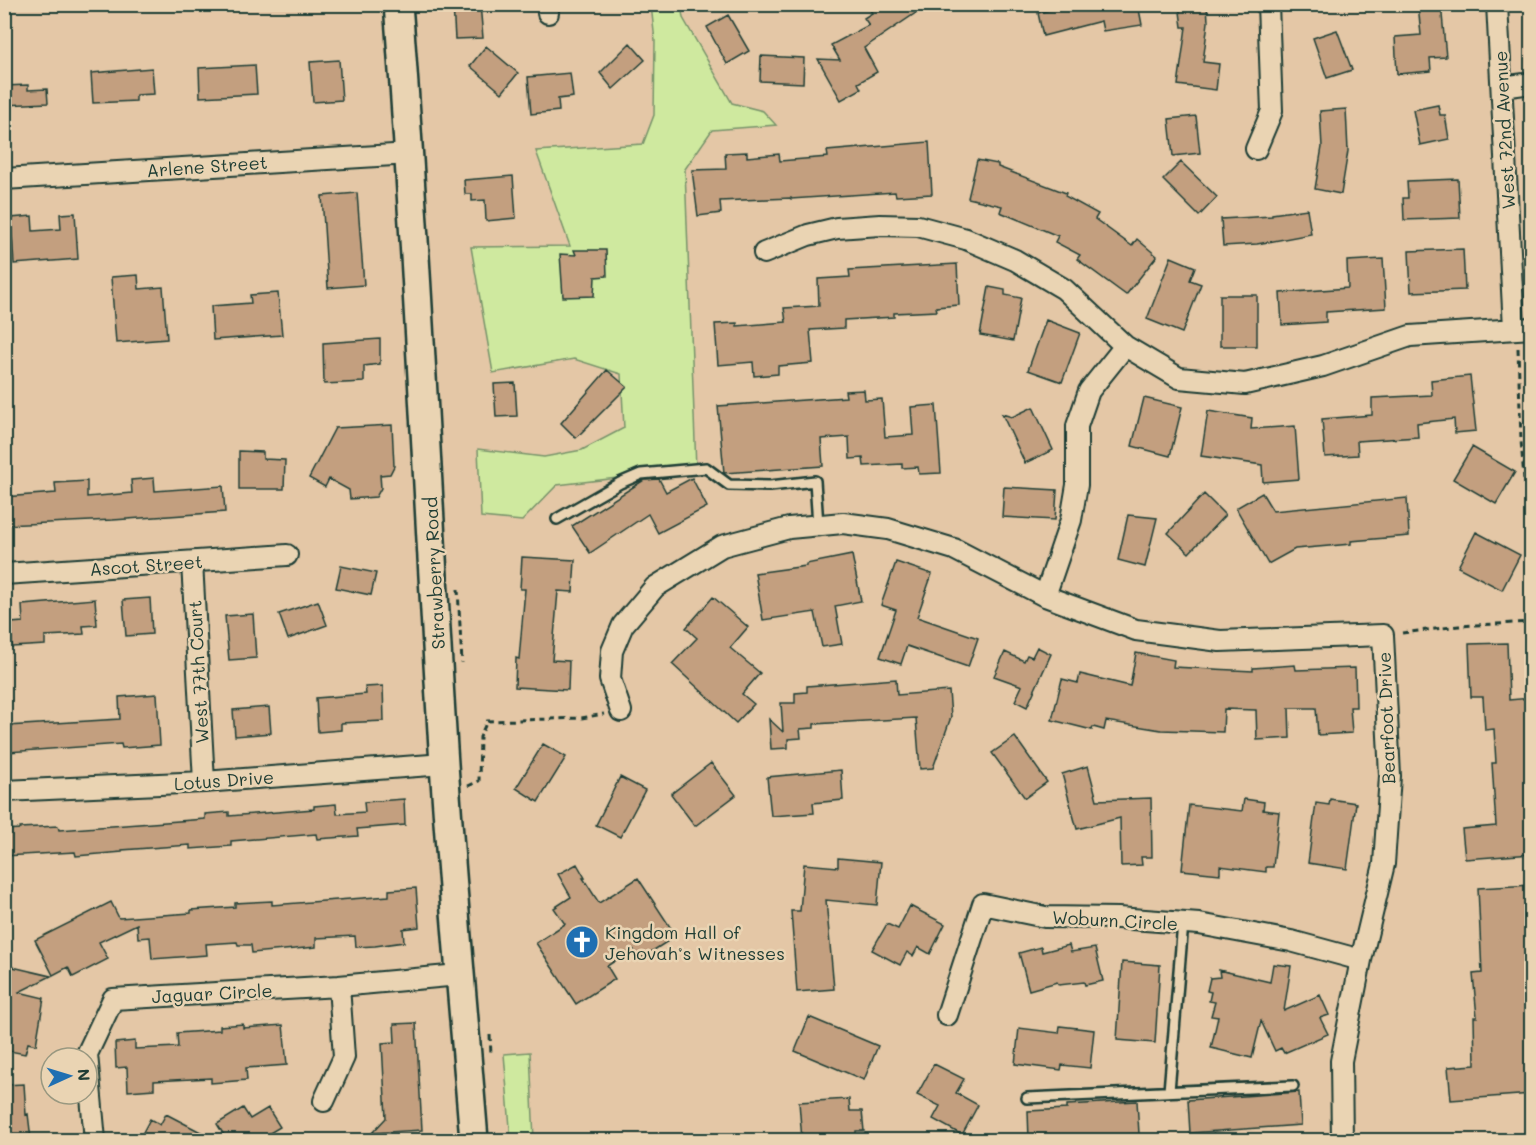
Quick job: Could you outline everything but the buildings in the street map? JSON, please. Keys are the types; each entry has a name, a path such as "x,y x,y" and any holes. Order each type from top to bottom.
{"street":[{"name":"Strawberry Road","path":"398,4 410,154 444,764 459,975 474,1140"},
{"path":"1256,149 1272,111 1268,4"},
{"name":"West 72nd Avenue","path":"1497,4 1521,328"},
{"path":"1502,87 1532,83"},
{"name":"Arlene Street","path":"4,179 410,154"},
{"path":"764,253 808,235 837,228 880,225 918,226 966,239 1015,260 1064,289 1125,346 1179,378 1245,384 1323,366 1410,336 1521,328"},
{"path":"1045,596 1071,520 1077,485 1077,426 1089,391 1125,346"},
{"name":"Bearfoot Drive","path":"621,711 610,680 612,651 623,625 655,587 722,546 789,528 818,525 843,523 888,529 954,549 1045,596 1136,630 1220,641 1383,635 1390,776 1386,842 1384,864 1361,960 1341,1061 1342,1140"},
{"name":"Ascot Street","path":"4,574 287,555"},
{"name":"West 77th Court","path":"192,562 204,782"},
{"name":"Lotus Drive","path":"4,791 204,782 444,764"},
{"name":"Woburn Circle","path":"947,1015 983,904 1045,918 1118,918 1184,923 1291,941 1361,960"},
{"name":"Jaguar Circle","path":"95,1140 87,1054 113,999 339,986 459,975"},
{"path":"324,1101 344,1058 339,986"}],"lane":[{"path":"557,519 620,483 641,474 706,468 729,485 770,486 814,481 818,525"},
{"path":"1168,1091 1184,923"},
{"path":"1027,1098 1293,1086"}],"path":[{"path":"1521,328 1521,440 1532,582"},
{"path":"1383,635 1460,626 1532,622"},
{"path":"468,786 478,781 480,737 487,721 582,718 621,711"}],"green space":[{"path":"651,5 681,5 683,18 732,103 763,111 776,125 712,130 685,169 696,469 557,485 522,521 481,517 478,449 544,457 582,450 624,428 621,374 574,359 493,373 471,247 570,246 536,151 643,144 654,115 655,41"},
{"path":"1525,420 1531,423 1531,520"},
{"path":"530,1052 534,1140 511,1140 504,1054"}],"place":[{"name":"Kingdom Hall of Jehovah’s Witnesses","path":"582,942"}]}
